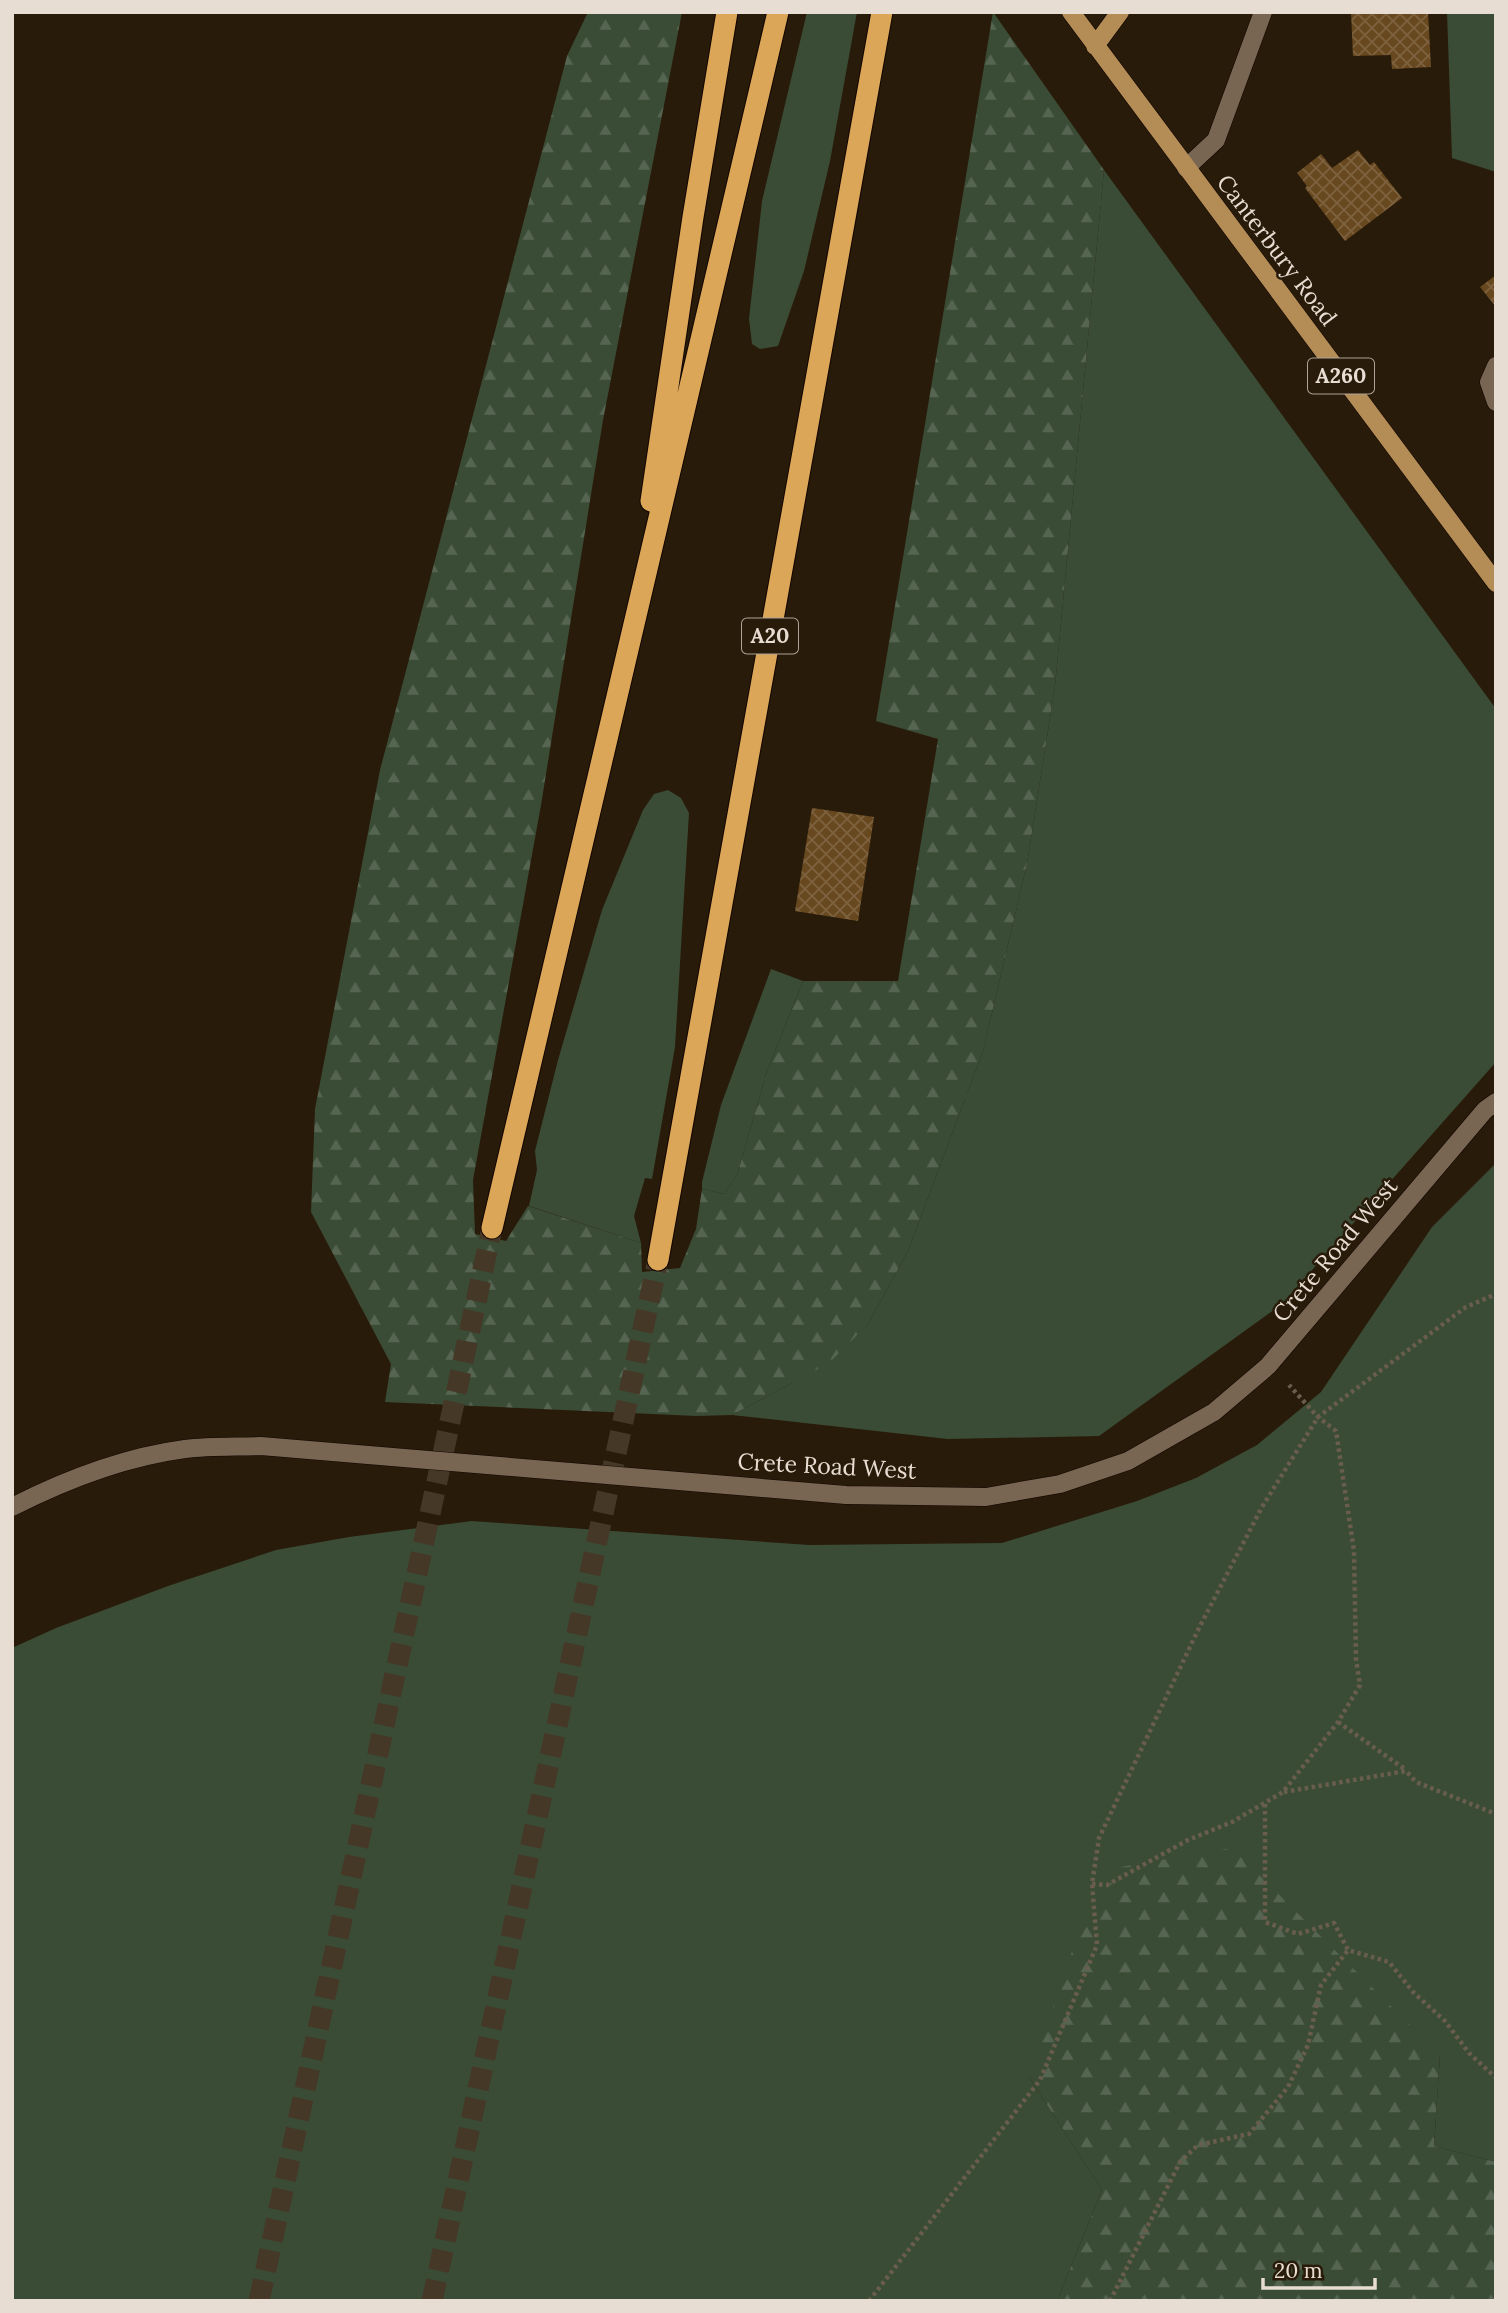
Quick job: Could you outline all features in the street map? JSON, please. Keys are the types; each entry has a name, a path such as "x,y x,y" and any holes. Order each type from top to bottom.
{"highway":[{"path":"629,649 691,231 727,12"},
{"path":"492,1227 778,12"},
{"name":"A20","path":"658,1260 883,12"}],"main road":[{"name":"A260","path":"1071,12 1095,46"},
{"path":"1095,46 1120,12"},
{"name":"Canterbury Road","path":"1095,46 1496,583"}],"street":[{"path":"1186,168 1216,139 1263,12"},
{"path":"1496,366 1489,382 1496,402"},
{"name":"Crete Road West","path":"12,1507 52,1486 116,1462 187,1449 261,1446 846,1495 986,1497 1060,1483 1128,1461 1214,1412 1268,1366 1485,1110 1496,1102"}],"path":[{"path":"869,2301 1040,2080 1097,1945 1092,1884 1099,1838 1199,1626 1262,1507 1318,1417 1466,1307 1496,1294"},
{"path":"1092,1884 1107,1885 1188,1840 1232,1822 1283,1792 1338,1723 1360,1685 1356,1659 1354,1551 1336,1432 1318,1417 1298,1393"},
{"path":"1338,1723 1406,1771 1416,1782 1496,1814"},
{"path":"1283,1792 1406,1771"},
{"path":"1265,1804 1265,1922 1298,1934 1334,1923 1348,1950 1389,1962 1414,1993 1445,2021 1469,2053 1496,2078"},
{"path":"1110,2301 1180,2162 1198,2145 1249,2134 1288,2087 1308,2045 1321,1985 1348,1950"}],"green space":[{"path":"588,12 682,12 603,420 541,805 473,1180 475,1234 506,1241 528,1206 641,1243 642,1272 680,1268 696,1229 702,1189 724,1194 737,1175 767,1071 803,981 898,981 938,739 876,721 993,12 1104,170 1055,686 1027,864 983,1051 908,1251 868,1324 829,1363 732,1415 697,1416 385,1402 391,1364 311,1212 315,1109 380,770 567,56"},
{"path":"807,12 857,12 830,161 804,271 778,346 760,349 752,344 749,319 762,201"},
{"path":"1447,12 1496,12 1496,172 1452,158"},
{"path":"1104,170 1496,709 1496,1062 1282,1304 1099,1436 948,1439 732,1415 792,1383 868,1324 908,1251 983,1051 1027,864 1055,686"},
{"path":"668,790 681,798 689,813 675,1047 652,1179 645,1178 634,1216 641,1243 529,1206 537,1170 535,1151 558,1060 602,910 643,810 654,794"},
{"path":"771,969 803,981 767,1071 737,1175 724,1194 702,1189 721,1105"},
{"path":"1496,1163 1496,2162 1434,2146 1440,2055 1029,2077 1102,2190 1057,2301 12,2301 12,1648 56,1628 168,1586 276,1550 349,1537 472,1521 809,1545 1002,1543 1137,1501 1196,1478 1257,1445 1321,1392 1432,1227"},
{"path":"1232,1848 1440,2055 1434,2146 1496,2162 1496,2301 1057,2301 1102,2190 1029,2077 1081,1925 1121,1867"}],"building":[{"path":"1351,12 1428,12 1431,67 1392,69 1391,55 1353,56"},
{"path":"1358,150 1370,165 1374,162 1402,198 1345,241 1305,188 1307,186 1297,173 1321,154 1332,168"},
{"path":"1496,275 1496,307 1480,287"},
{"path":"812,808 874,817 858,921 795,911"}],"tunnel":[{"path":"259,2301 492,1228"},
{"path":"432,2301 658,1260"}]}
